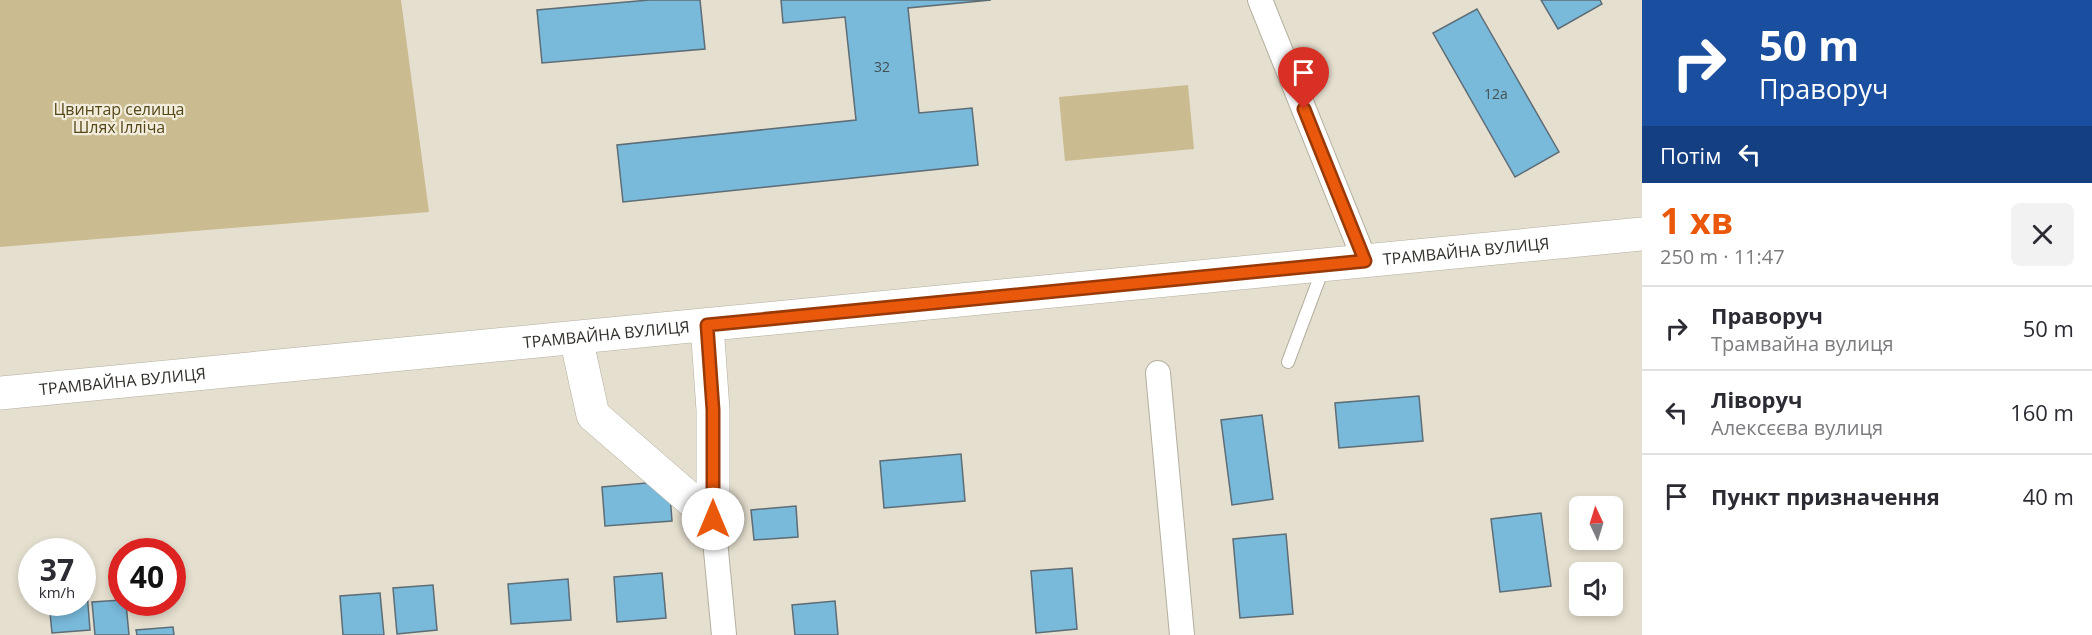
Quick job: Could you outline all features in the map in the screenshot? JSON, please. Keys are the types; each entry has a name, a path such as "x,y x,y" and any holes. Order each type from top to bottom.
{"street":[{"path":"1260,0 1365,261"},
{"name":"ТРАМВАЙНА ВУЛИЦЯ","path":"0,393 1642,234"},
{"path":"707,325 713,410 713,519 724,635"},
{"path":"576,338 593,415 713,519"},
{"path":"1158,373 1182,635"}],"lane":[{"path":"1288,362 1324,265"}],"green space":[{"name":"Цвинтар селища Шлях Ілліча","path":"0,0 401,0 429,212 0,247"},
{"path":"1188,85 1194,149 1065,161 1059,97"}],"building":[{"path":"649,0 700,0 705,49 542,63 537,10"},
{"path":"781,0 991,0 908,8 919,113 972,108 978,165 623,202 617,145 856,120 845,17 783,23"},
{"path":"1541,0 1600,0 1602,4 1558,29"},
{"path":"1477,9 1559,152 1515,177 1433,33"},
{"path":"1419,396 1423,441 1339,448 1335,403"},
{"path":"1262,415 1273,499 1232,505 1221,420"},
{"path":"961,454 965,501 884,508 880,461"},
{"path":"669,481 672,521 605,526 602,487"},
{"path":"796,506 798,537 754,540 751,510"},
{"path":"1541,513 1551,586 1500,592 1491,519"},
{"path":"1286,534 1293,614 1240,618 1233,539"},
{"path":"1072,568 1077,629 1036,633 1031,571"},
{"path":"662,573 666,618 617,622 614,577"},
{"path":"568,579 571,620 511,624 508,584"},
{"path":"433,585 437,630 397,634 393,588"},
{"path":"380,593 384,635 343,635 340,596"},
{"path":"108,601 108,616 127,616 129,635 95,635 93,616 96,616 96,602"},
{"path":"835,601 838,635 795,635 792,605"},
{"path":"50,616 89,616 90,630 52,633"},
{"path":"173,627 174,635 137,635 136,630"}],"route":[{"path":"713,519 713,410 707,325 1365,261 1304,109"}]}
